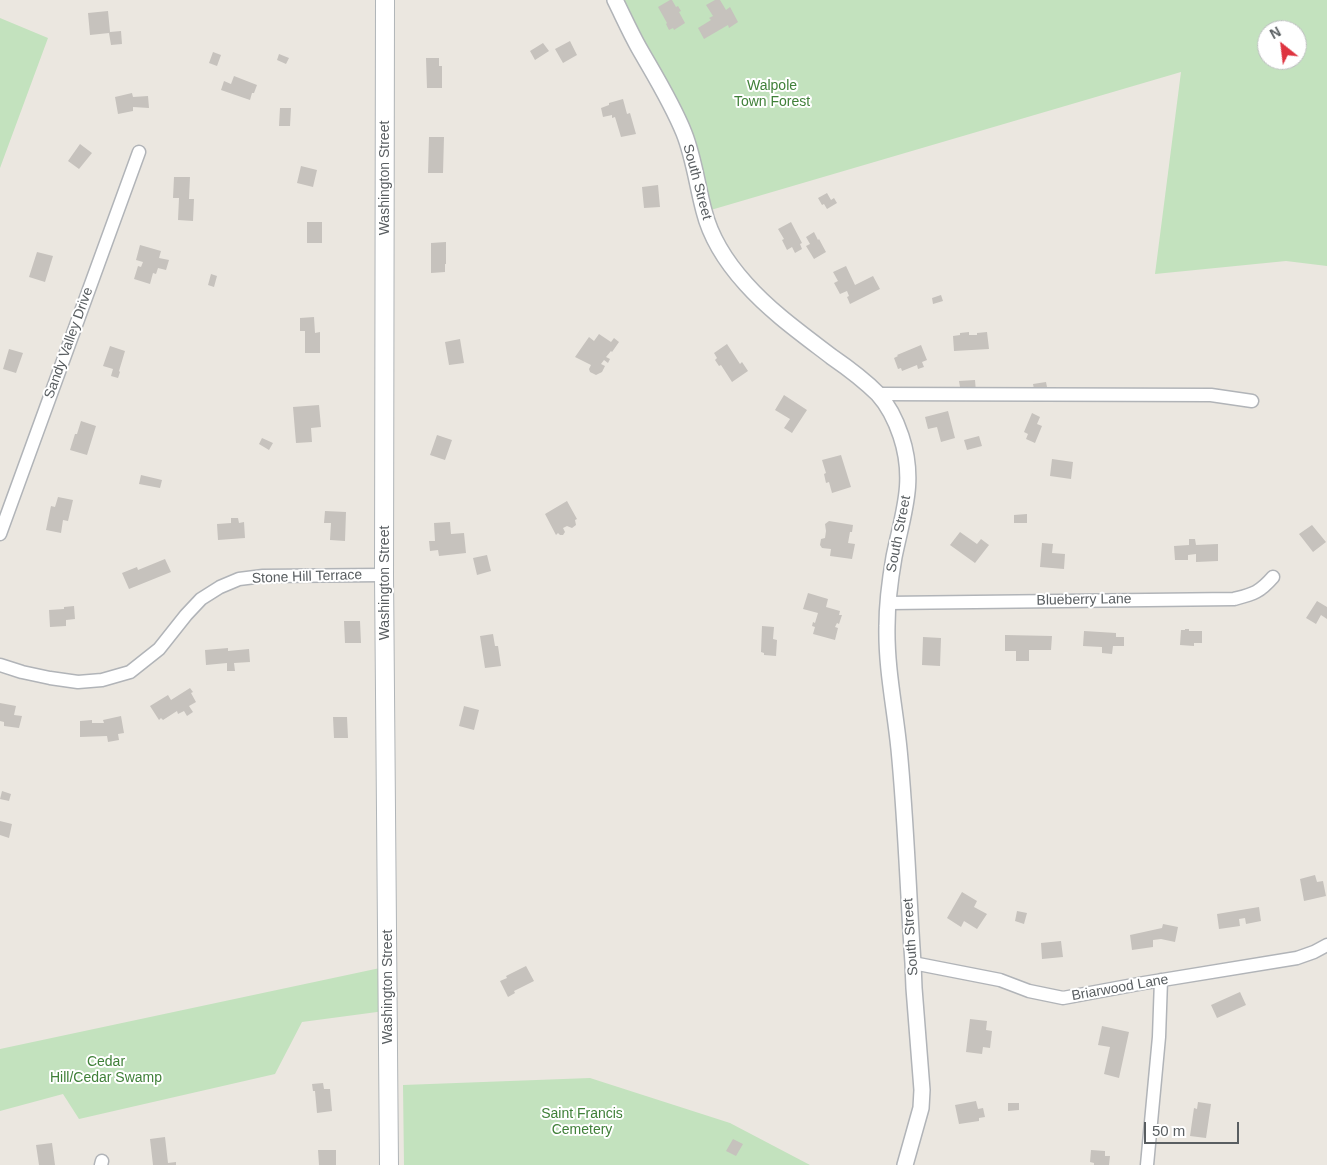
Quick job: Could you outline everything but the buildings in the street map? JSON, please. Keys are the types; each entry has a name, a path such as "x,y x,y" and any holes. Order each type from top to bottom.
{"main road":[{"name":"Washington Street","path":"385,0 384,575 389,1165"}],"street":[{"name":"South Street","path":"615,0 684,134 696,170 704,212 710,229 731,266 747,286 790,326 859,377 878,394 886,405 901,437 908,478 907,499 888,603 888,666 899,748 914,998 922,1090 921,1108 905,1165"},
{"name":"Sandy Valley Drive","path":"0,534 139,152"},
{"path":"878,394 1211,395 1252,401"},
{"name":"Stone Hill Terrace","path":"0,665 50,678 78,682 102,680 130,672 159,649 186,615 202,599 220,587 240,579 263,576 384,575"},
{"name":"Blueberry Lane","path":"888,603 1234,599 1249,595 1263,588 1273,577"},
{"name":"Briarwood Lane","path":"913,963 1000,980 1030,991 1063,998 1297,958 1314,952 1327,944"},
{"path":"1147,1165 1159,1037 1161,980"}],"green space":[{"name":"Walpole Town Forest","path":"615,0 1327,0 1327,266 1286,261 1155,274 1181,72 704,212 695,170"},
{"path":"0,18 48,38 0,168"},
{"name":"Cedar Hill/Cedar Swamp","path":"380,968 392,1010 302,1022 275,1074 79,1119 63,1094 0,1111 0,1049"},
{"name":"Saint Francis Cemetery","path":"590,1078 730,1123 810,1165 404,1165 403,1085"}]}
